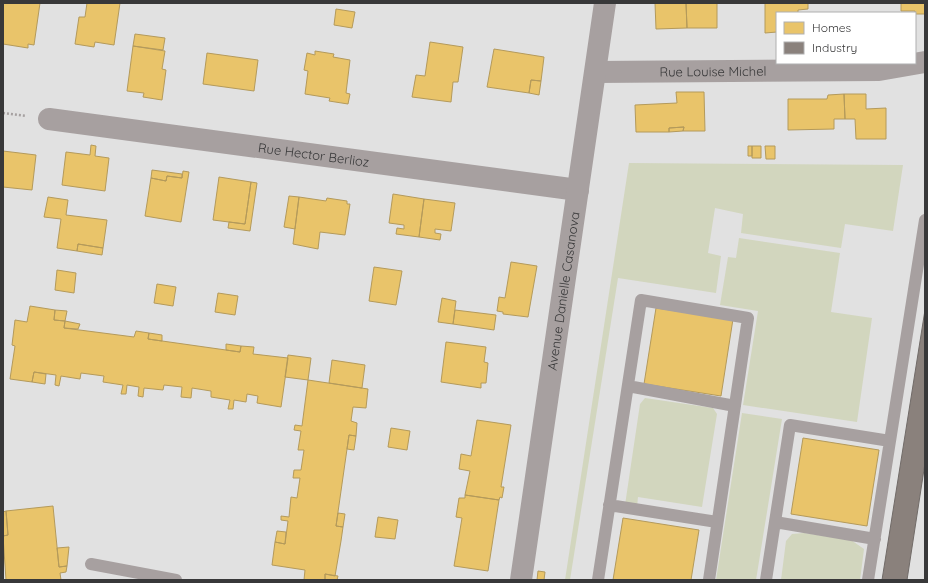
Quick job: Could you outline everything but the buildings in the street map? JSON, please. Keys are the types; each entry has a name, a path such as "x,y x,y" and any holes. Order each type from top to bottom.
{"street":[{"name":"Avenue Danielle Casanova","path":"521,580 606,3"},
{"name":"Rue Louise Michel","path":"596,72 879,70 914,64"},
{"name":"Rue Hector Berlioz","path":"49,119 578,190"}],"lane":[{"path":"868,580 925,220"},
{"path":"598,580 641,300 748,318 709,580"},
{"path":"628,386 735,406"},
{"path":"766,580 790,425 890,440"},
{"path":"609,505 717,522"},
{"path":"775,522 875,538"},
{"path":"91,564 176,580"}],"green space":[{"path":"629,163 903,165 893,231 845,224 841,248 741,233 743,214 715,208 708,253 721,256 716,293 618,278 570,580 565,580"},
{"path":"739,238 840,253 831,312 872,318 857,422 743,405 758,311 720,305 728,257 736,258"},
{"path":"645,398 713,408 717,414 702,507 638,497 637,507 625,505 640,404"},
{"path":"742,413 782,419 756,580 716,580"},
{"path":"804,533 851,540 864,549 860,580 781,580 786,541 792,534"}]}
